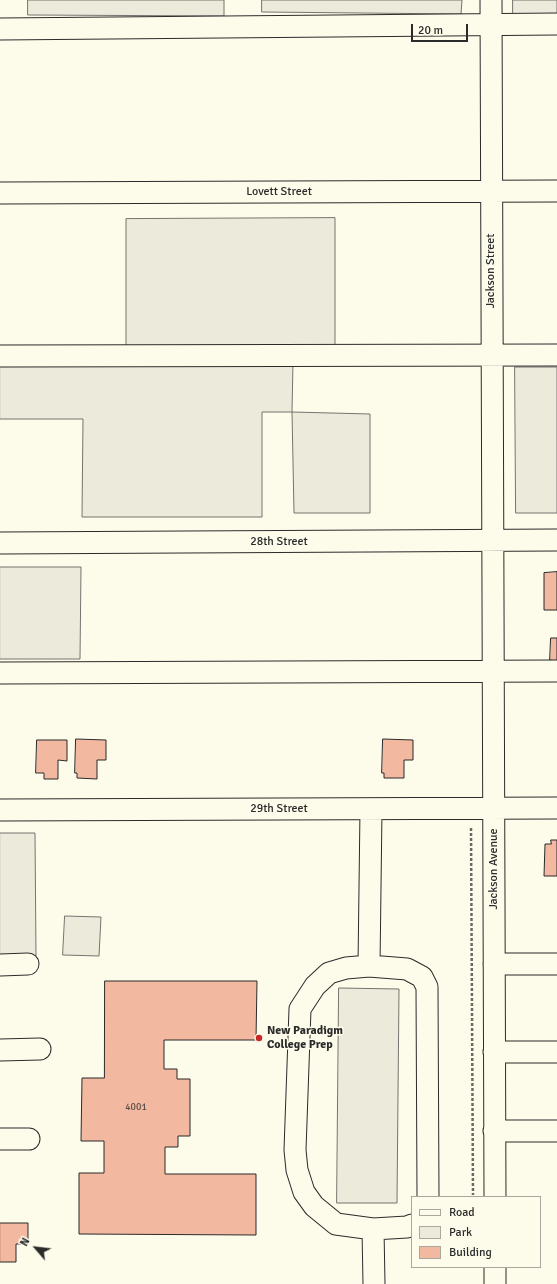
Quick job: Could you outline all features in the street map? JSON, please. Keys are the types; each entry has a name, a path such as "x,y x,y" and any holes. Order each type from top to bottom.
{"street":[{"name":"Jackson Street","path":"491,0 492,541"},
{"path":"0,29 557,24"},
{"name":"Lovett Street","path":"0,193 557,191"},
{"path":"0,356 557,355"},
{"name":"28th Street","path":"0,543 557,540"},
{"name":"Jackson Avenue","path":"492,541 495,1196"},
{"path":"0,673 557,671"},
{"path":"369,966 371,808"},
{"name":"29th Street","path":"0,810 557,808"},
{"path":"0,965 28,964"},
{"path":"494,964 557,964"},
{"path":"411,1225 407,1227 373,1229 336,1224 314,1206 304,1192 297,1170 295,1150 300,1009 315,986 329,973 346,968 369,966 407,969 422,977 427,987 428,1196"},
{"path":"0,1050 40,1049"},
{"path":"494,1052 557,1052"},
{"path":"494,1131 557,1131"},
{"path":"0,1139 29,1139"},
{"path":"373,1229 374,1284"},
{"path":"495,1268 495,1284"}],"path":[{"path":"471,826 473,1196"}],"green space":[{"path":"28,0 224,0 224,16 28,15"},
{"path":"262,0 462,0 461,14 262,12"},
{"path":"513,0 557,0 557,14 513,15"},
{"path":"335,218 335,349 126,349 126,219"},
{"path":"0,362 293,362 292,412 262,412 262,517 82,517 83,419 0,419"},
{"path":"515,367 557,367 557,513 516,513"},
{"path":"292,412 370,414 370,513 294,513"},
{"path":"0,567 81,567 80,659 0,659"},
{"path":"0,833 35,833 36,956 0,956"},
{"path":"65,916 101,917 99,956 63,955"}],"shaded area":[{"path":"339,988 399,989 397,1203 337,1203"}],"building":[{"path":"557,572 557,610 544,610 544,573"},
{"path":"551,638 557,638 557,661 550,660"},
{"path":"76,739 106,740 106,760 97,760 97,779 77,778 77,773 75,773"},
{"path":"383,739 413,740 413,760 404,760 404,778 384,778 384,773 382,773"},
{"path":"37,740 67,740 67,761 58,760 58,779 44,779 44,773 36,773"},
{"path":"551,840 557,840 557,876 544,876 545,844 551,844"},
{"path":"105,981 257,981 256,1040 164,1040 164,1069 177,1069 177,1079 190,1079 190,1136 178,1136 178,1147 165,1147 165,1174 256,1174 256,1235 79,1234 79,1173 104,1173 104,1141 81,1141 82,1078 104,1078"},
{"path":"0,1223 28,1223 28,1244 16,1244 16,1262 0,1262"}],"place":[{"name":"New Paradigm College Prep","path":"259,1038"}]}
